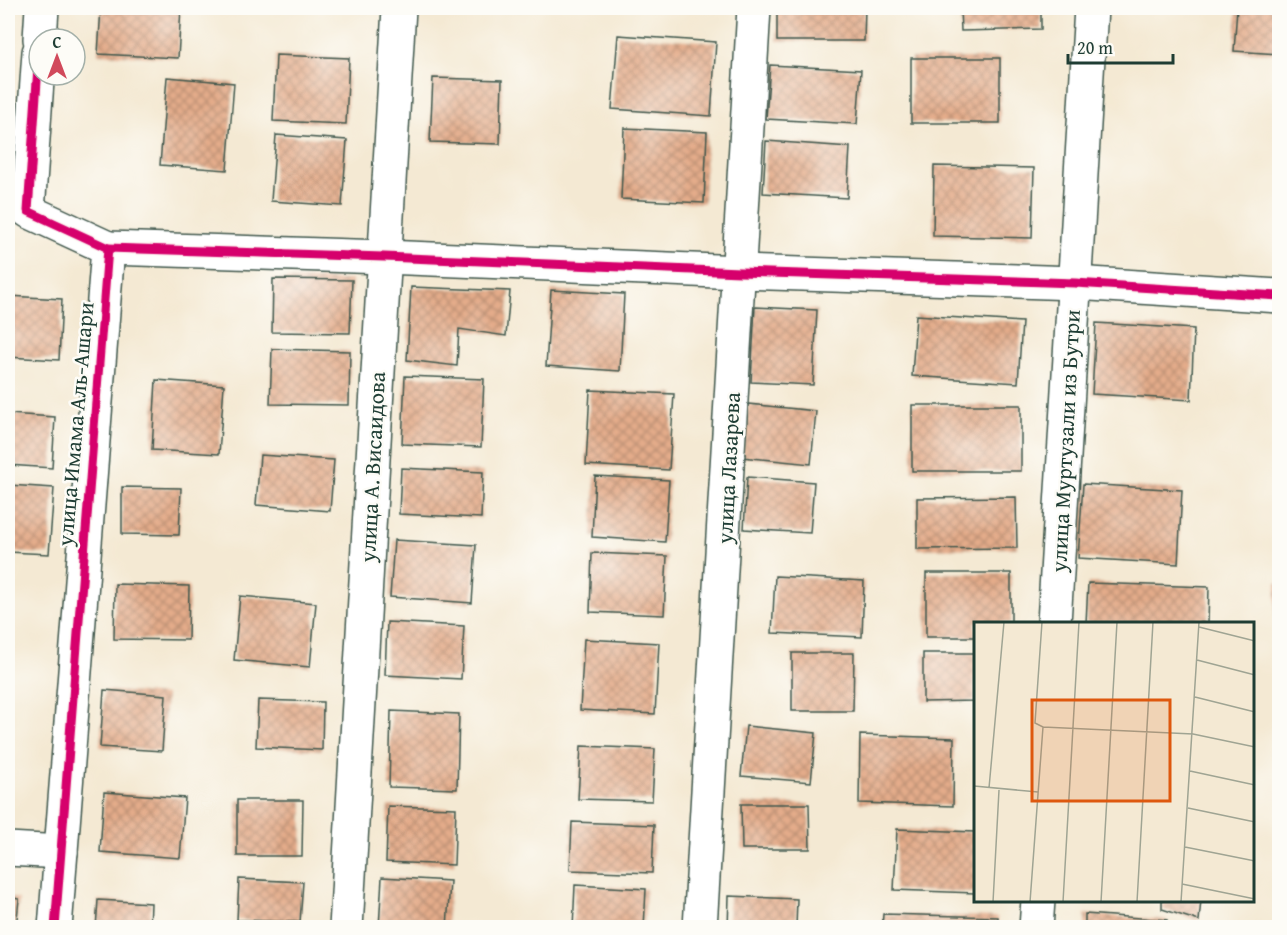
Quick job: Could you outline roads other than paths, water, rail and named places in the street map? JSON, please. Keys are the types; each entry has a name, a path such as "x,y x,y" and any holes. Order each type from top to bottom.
{"street":[{"path":"41,27 42,8"},
{"name":"улица А. Висаидова","path":"346,927 399,8"},
{"name":"улица Лазарева","path":"700,927 754,8"},
{"name":"улица Муртузали из Бутри","path":"1054,622 1091,8"},
{"path":"37,87 28,211 108,248 1075,283 1280,296"},
{"name":"улица Имама Аль-Ашари","path":"55,927 108,248"},
{"path":"8,849 61,852"},
{"path":"1036,927 1038,902"}]}
